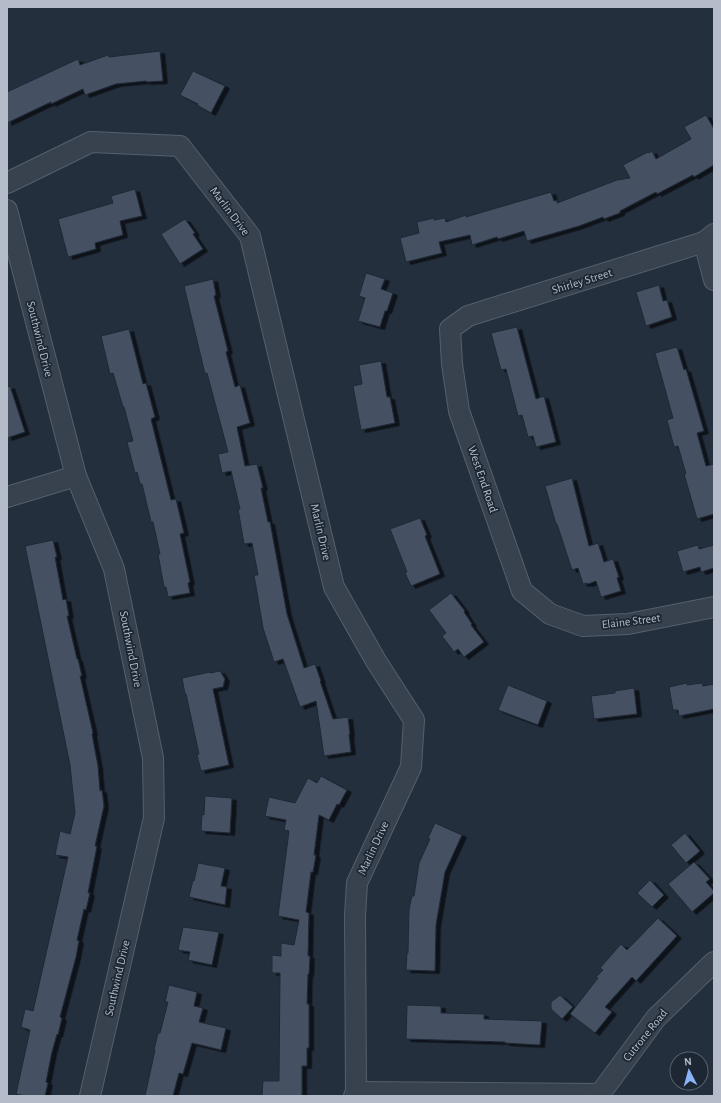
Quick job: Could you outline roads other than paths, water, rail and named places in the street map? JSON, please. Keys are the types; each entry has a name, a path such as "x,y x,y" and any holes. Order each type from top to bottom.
{"street":[{"name":"Marlin Drive","path":"7,183 91,142 180,146 250,236 334,587 376,661 414,720 411,767 357,883 355,916 355,1094"},
{"name":"Southwind Drive","path":"7,210 76,476 114,569 153,758 154,818 90,1096"},
{"path":"709,238 714,280"},
{"name":"Shirley Street","path":"450,329 468,316 709,238"},
{"name":"West End Road","path":"450,329 452,364 459,411 522,590 550,614"},
{"path":"7,497 76,476"},
{"name":"Elaine Street","path":"550,614 584,626 628,624 714,607"},
{"name":"Cutrone Road","path":"601,1095 656,1018 714,962"},
{"path":"355,1094 601,1095"}]}
